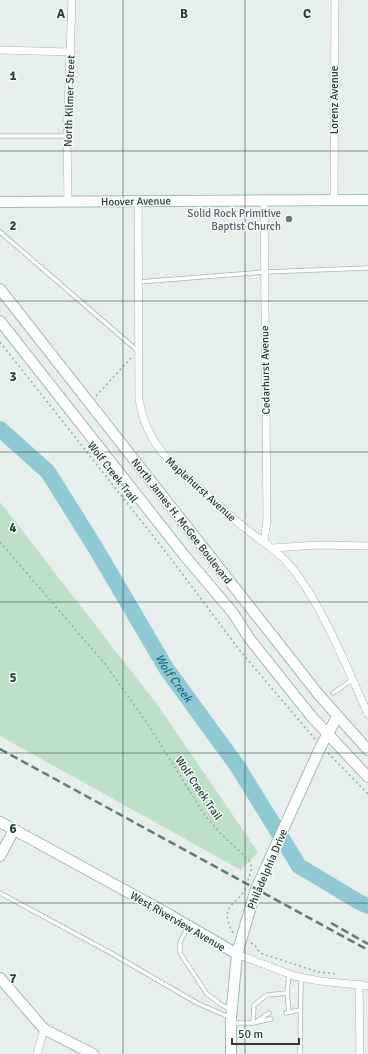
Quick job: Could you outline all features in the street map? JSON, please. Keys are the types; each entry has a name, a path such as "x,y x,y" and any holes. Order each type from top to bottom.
{"main road":[{"name":"Hoover Avenue","path":"0,202 264,199 368,200"},
{"name":"North James H. McGee Boulevard","path":"0,290 337,717 368,750"},
{"name":"North James H. McGee Boulevard","path":"0,321 174,543 233,613 249,638 327,736 368,777"},
{"name":"Philadelphia Drive","path":"232,1054 231,1017 237,954 256,889 321,746 337,717"},
{"name":"West Riverview Avenue","path":"0,822 237,954"},
{"path":"0,856 14,830"},
{"path":"0,978 44,1029 93,1054"}],"street":[{"name":"North Kilmer Street","path":"68,202 67,136 72,0"},
{"name":"Lorenz Avenue","path":"334,200 335,0"},
{"path":"0,50 71,52"},
{"name":"Cedarhurst Avenue","path":"264,199 267,520 264,540"},
{"name":"Maplehurst Avenue","path":"138,201 137,282 140,407 147,428 154,442 171,465 247,529 264,540 296,573 336,643 368,714"},
{"path":"273,548 368,546"},
{"name":"West Riverview Avenue","path":"237,954 301,978 368,986"},
{"path":"359,984 360,1054"},
{"path":"38,1054 44,1029"}],"lane":[{"path":"0,136 67,136"},
{"path":"0,232 138,351"},
{"path":"137,282 264,272 368,268"},
{"path":"334,693 353,680"},
{"path":"0,893 111,953 197,1003 231,1017 253,1023 271,1019"},
{"path":"188,926 180,942 180,953 207,994 222,1005 231,1017"},
{"path":"289,974 287,993 288,1012 300,1010"},
{"path":"300,1054 301,978"},
{"path":"253,1023 254,1005 267,995 287,993"},
{"path":"284,1007 288,1005"},
{"path":"253,1023 269,1012"}],"path":[{"name":"Wolf Creek Trail","path":"0,342 153,536 241,652 321,746 368,794"},
{"path":"89,403 138,351"},
{"name":"Wolf Creek Trail","path":"0,542 106,665 149,726 204,814 220,833 249,860 252,868 245,890 228,909 230,928 233,934 254,945 260,953 318,972 331,972 341,975"}],"green space":[{"path":"0,502 159,707 258,852 241,870 0,736"}],"waterway":[{"name":"Wolf Creek","path":"0,429 48,472 95,547 166,668 238,767 299,866 368,906"}],"railway":[{"path":"0,749 368,950"},
{"path":"331,923 368,944"}],"place":[{"name":"Solid Rock Primitive Baptist Church","path":"289,219"}]}
